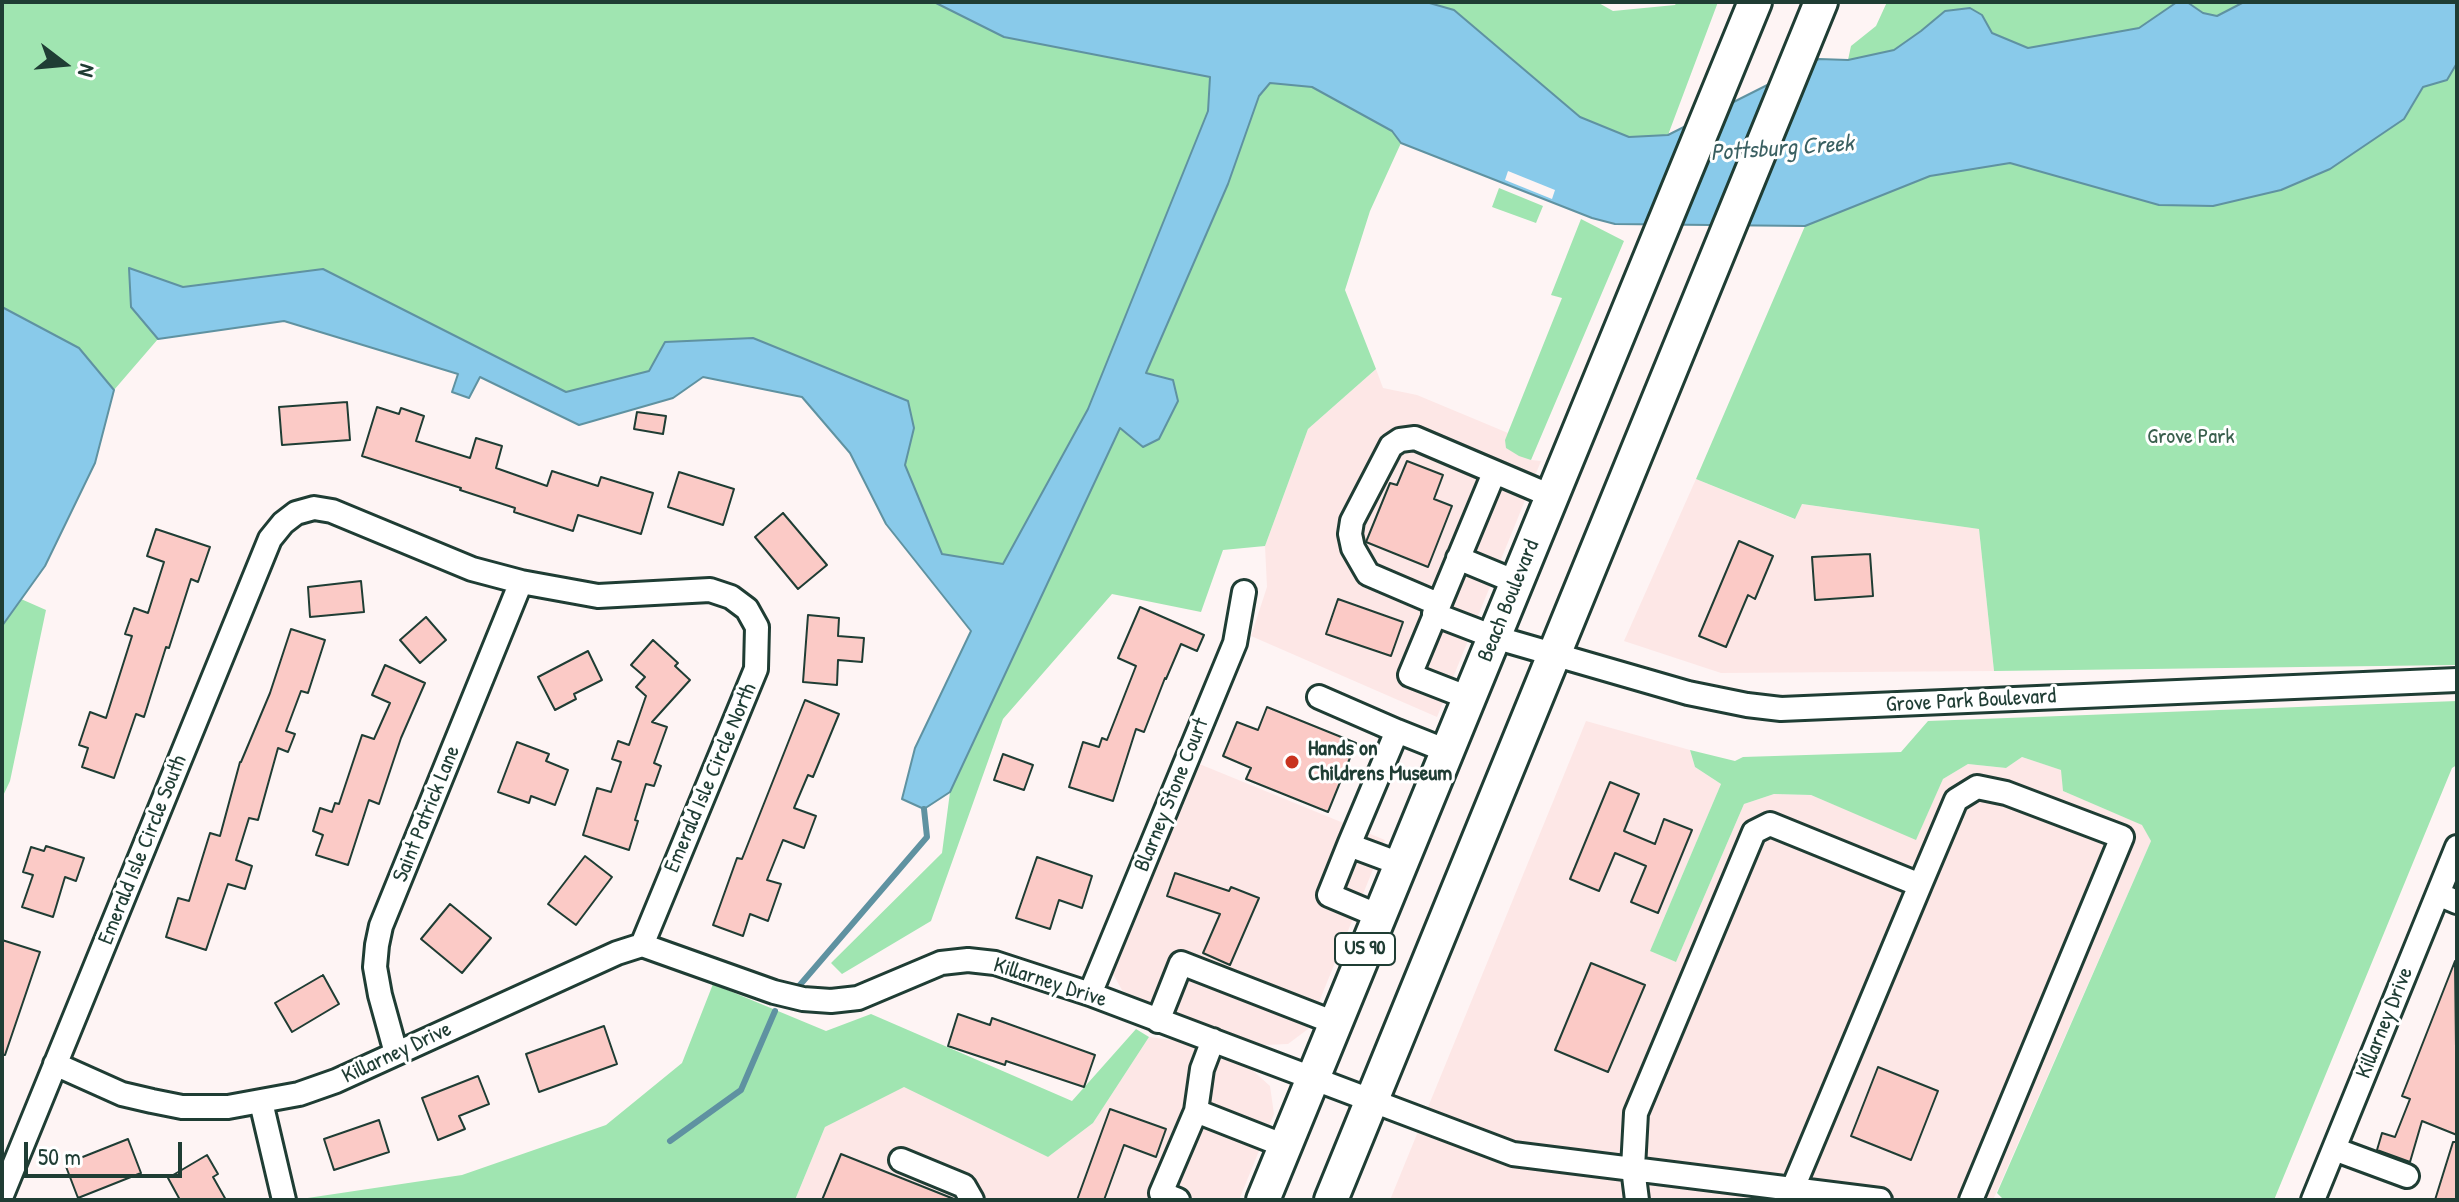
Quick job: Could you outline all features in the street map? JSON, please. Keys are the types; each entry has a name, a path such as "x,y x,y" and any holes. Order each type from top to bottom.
{"highway":[{"name":"Beach Boulevard","path":"1263,1200 1755,2"},
{"name":"US 90","path":"1331,1200 1821,2"}],"street":[{"name":"Grove Park Boulevard","path":"1494,473 1415,438 1400,440 1391,446 1352,521 1350,534 1353,548 1368,574 1494,637 1688,693 1781,709 2457,680"},
{"path":"1469,698 1410,675 1436,609 1494,473 1551,496"},
{"name":"Emerald Isle Circle South","path":"2,1195 270,539 283,523 296,513 314,508 332,511 472,569 521,582"},
{"path":"1458,558 1516,582"},
{"name":"Emerald Isle Circle North","path":"521,582 598,596 710,590 731,597 747,609 757,627 756,669 642,945"},
{"name":"Saint Patrick Lane","path":"396,1053 375,967 381,926 521,582"},
{"name":"Blarney Stone Court","path":"1090,994 1235,643 1244,592"},
{"path":"1319,697 1447,751"},
{"path":"1379,916 1329,895 1397,731"},
{"path":"1793,1194 1956,800 1977,787 2006,793 2122,837 1971,1200"},
{"path":"1637,1200 1633,1168 1636,1113 1754,832 1770,824 1920,885"},
{"path":"1349,845 1400,864"},
{"name":"Killarney Drive","path":"2313,1200 2447,898 2457,847"},
{"name":"Killarney Drive","path":"55,1064 122,1094 167,1104 217,1108 299,1094 336,1081 617,953 642,945 774,992 831,1001 858,998 941,963 968,960 995,963 1090,994 1513,1154 1633,1168 1793,1194 1880,1200"},
{"path":"1158,1021 1181,963 1335,1023"},
{"path":"1178,1200 1161,1193 1196,1111 1202,1069 1213,1040"},
{"path":"261,1102 284,1200"},
{"path":"1196,1111 1285,1146"},
{"path":"2334,1149 2407,1176"},
{"path":"901,1160 964,1186 972,1200"}],"shaded area":[{"path":"1376,369 1383,388 1417,395 1508,433 1505,440 1531,460 1541,461 1437,717 1251,636 1267,587 1265,546 1308,429"},
{"path":"1696,479 1794,519 1801,504 1979,529 1994,671 1721,673 1624,641"},
{"path":"1586,721 1690,750 1695,767 1721,784 1650,951 1676,962 1744,804 1774,794 1811,795 1916,839 1943,779 1968,764 2006,768 2022,757 2062,770 2063,791 2143,825 2151,841 1993,1200 1390,1200"},
{"path":"1197,763 1385,840 1308,1029 1288,1044 1264,1045 1140,1002 1122,990 1113,974 1115,962 1166,846"},
{"path":"1149,1037 1180,1041 1249,1067 1270,1086 1274,1114 1239,1200 795,1200 825,1127 904,1086 1048,1157 1093,1123"}],"green space":[{"path":"2,2 934,2 1004,37 1210,77 1208,111 1088,409 1003,564 942,555 905,465 914,428 753,338 650,371 566,392 323,269 183,287 130,268 131,307 158,339 114,390 79,348 2,307"},
{"path":"1426,2 1597,2 1613,11 1675,5 1677,2 1718,2 1668,135 1629,137 1580,117 1454,10"},
{"path":"1887,2 2177,2 2139,28 2028,48 1992,33 1982,15 1946,11 1894,50 1848,60 1851,46 1876,26"},
{"path":"2187,2 2244,2 2217,16 2203,13"},
{"name":"Grove Park","path":"2457,63 2457,665 1994,671 1979,529 1802,504 1795,519 1696,479 1805,226 1930,176 2010,163 2159,205 2404,119 2423,87 2447,79"},
{"path":"1270,83 1312,87 1393,131 1401,143 1370,211 1345,290 1376,369 1308,429 1265,546 1223,550 1201,612 1112,594 1003,719 931,921 842,974 831,963 942,853 950,792 1120,428 1143,446 1159,439 1146,374 1228,184 1259,96"},
{"path":"1499,188 1543,206 1536,223 1492,207"},
{"path":"1581,219 1624,241 1531,460 1506,448 1505,440 1562,298 1551,295"},
{"path":"21,599 46,610 10,781 2,798 2,626"},
{"path":"2457,701 2457,765 2452,768 2274,1200 2004,1200 1997,1193 2151,841 2142,825 2063,791 2061,770 2022,757 2006,768 1968,764 1943,779 1916,840 1811,795 1774,794 1744,804 1676,962 1650,951 1721,784 1695,767 1690,750 1735,761 1743,757 1901,752 1928,721"},
{"path":"713,984 826,1031 871,1014 1072,1101 1136,1029 1149,1037 1093,1123 1048,1157 904,1087 825,1127 795,1200 294,1200 462,1175 606,1125 682,1063"}],"water":[{"name":"Pottsburg Creek","path":"934,2 1426,2 1454,10 1580,117 1629,137 1668,135 1819,59 1848,60 1894,50 1945,11 1970,8 1982,15 1992,33 2028,48 2139,28 2177,2 2187,2 2203,13 2217,16 2244,2 2457,2 2457,63 2447,80 2423,87 2404,119 2330,169 2281,190 2213,206 2159,205 2010,163 1930,176 1805,226 1615,224 1592,218 1401,143 1392,131 1312,87 1270,83 1259,96 1228,184 1146,373 1173,380 1178,401 1159,439 1143,447 1120,428 950,792 924,809 902,799 915,748 971,631 886,524 850,453 802,397 703,377 673,398 579,425 480,377 469,398 452,392 458,374 284,321 158,339 131,307 129,268 183,287 323,269 566,392 649,371 665,342 753,338 908,401 914,428 905,465 942,554 1003,564 1088,409 1208,111 1210,77 1004,37"},
{"path":"2,307 79,348 114,390 95,463 45,566 2,626"}],"pier":[{"path":"1508,171 1555,190 1552,199 1505,180"}],"building":[{"path":"347,402 350,440 282,445 279,407"},
{"path":"377,407 399,414 401,408 424,416 416,441 470,458 476,438 502,446 496,468 547,486 552,471 598,486 601,477 653,493 641,534 578,515 573,531 514,512 515,508 461,488 362,456"},
{"path":"637,412 666,416 663,434 634,429"},
{"path":"1407,461 1443,475 1434,499 1452,506 1428,567 1366,542 1390,483 1397,485"},
{"path":"679,472 734,489 723,525 668,507"},
{"path":"783,513 827,565 798,589 755,537"},
{"path":"156,529 210,547 198,582 191,579 144,717 136,714 114,778 82,767 88,748 79,745 90,712 106,718 132,636 125,634 134,608 148,613 164,562 147,556"},
{"path":"1739,541 1773,556 1755,599 1748,595 1726,647 1699,636"},
{"path":"1870,554 1873,596 1815,600 1812,557"},
{"path":"361,581 364,612 310,617 308,587"},
{"path":"1338,599 1403,622 1391,656 1326,634"},
{"path":"1140,607 1204,635 1197,651 1181,644 1144,732 1136,729 1113,801 1069,787 1083,742 1099,747 1102,738 1107,740 1136,666 1118,658"},
{"path":"808,615 839,618 838,636 864,638 862,662 838,660 837,685 803,682"},
{"path":"426,617 446,640 420,663 400,640"},
{"path":"291,629 325,640 308,693 301,691 286,731 295,734 288,752 278,748 258,820 249,818 236,860 252,866 245,889 228,884 206,950 166,937 178,898 189,901 210,833 220,836 240,762 270,693"},
{"path":"653,640 678,663 675,666 690,680 652,722 667,727 654,763 661,766 654,786 646,784 629,850 583,835 597,788 611,792 621,762 612,759 618,741 629,745 646,696 636,687 645,677 631,665"},
{"path":"588,651 602,680 574,694 576,699 555,710 538,677"},
{"path":"385,665 425,683 401,738 379,804 369,800 348,865 316,855 323,835 313,831 320,808 332,812 335,803 339,804 362,735 374,739 390,703 372,695"},
{"path":"805,700 839,714 813,777 808,775 794,808 816,816 804,848 783,840 767,880 781,884 768,921 750,914 743,936 713,925 737,858 742,859"},
{"name":"Hands on Childrens Museum","path":"1267,707 1356,743 1328,812 1246,779 1251,768 1223,756 1237,722 1258,730"},
{"path":"517,742 549,754 546,761 568,770 555,805 531,796 529,803 498,792"},
{"path":"1003,754 1033,765 1024,790 994,780"},
{"path":"1610,782 1639,794 1624,831 1655,844 1664,819 1692,830 1658,913 1631,902 1646,866 1615,853 1599,891 1570,879"},
{"path":"46,846 84,858 76,881 65,877 53,917 22,907 33,875 23,872 31,847 44,851"},
{"path":"585,856 612,877 576,925 548,904"},
{"path":"1037,857 1092,876 1082,908 1059,900 1050,929 1016,918"},
{"path":"1175,873 1229,891 1231,887 1259,898 1230,965 1203,953 1220,914 1167,896"},
{"path":"450,904 491,938 462,973 421,939"},
{"path":"2,940 40,952 5,1055 2,1055"},
{"path":"2455,961 2457,1135 2422,1121 2410,1162 2377,1150 2382,1133 2395,1137 2410,1099 2402,1096"},
{"path":"1591,963 1645,985 1608,1072 1555,1050"},
{"path":"323,975 339,1004 292,1032 275,1003"},
{"path":"958,1014 990,1025 992,1018 1095,1055 1084,1087 948,1046"},
{"path":"604,1026 617,1064 539,1092 526,1054"},
{"path":"1878,1067 1938,1091 1911,1160 1851,1136"},
{"path":"478,1076 489,1104 459,1116 465,1129 438,1140 422,1098"},
{"path":"1110,1109 1166,1129 1156,1157 1124,1145 1104,1200 1077,1200"},
{"path":"379,1120 389,1152 334,1170 324,1139"},
{"path":"128,1139 141,1173 78,1198 65,1164"},
{"path":"2453,1142 2457,1142 2457,1200 2435,1200"},
{"path":"841,1154 954,1199 954,1200 822,1200"},
{"path":"207,1155 218,1174 213,1177 226,1200 180,1200 168,1178"}],"waterway":[{"path":"799,986 927,837 924,809"},
{"path":"670,1141 741,1090 775,1011"}],"place":[{"name":"Hands on Childrens Museum","path":"1292,762"}]}
